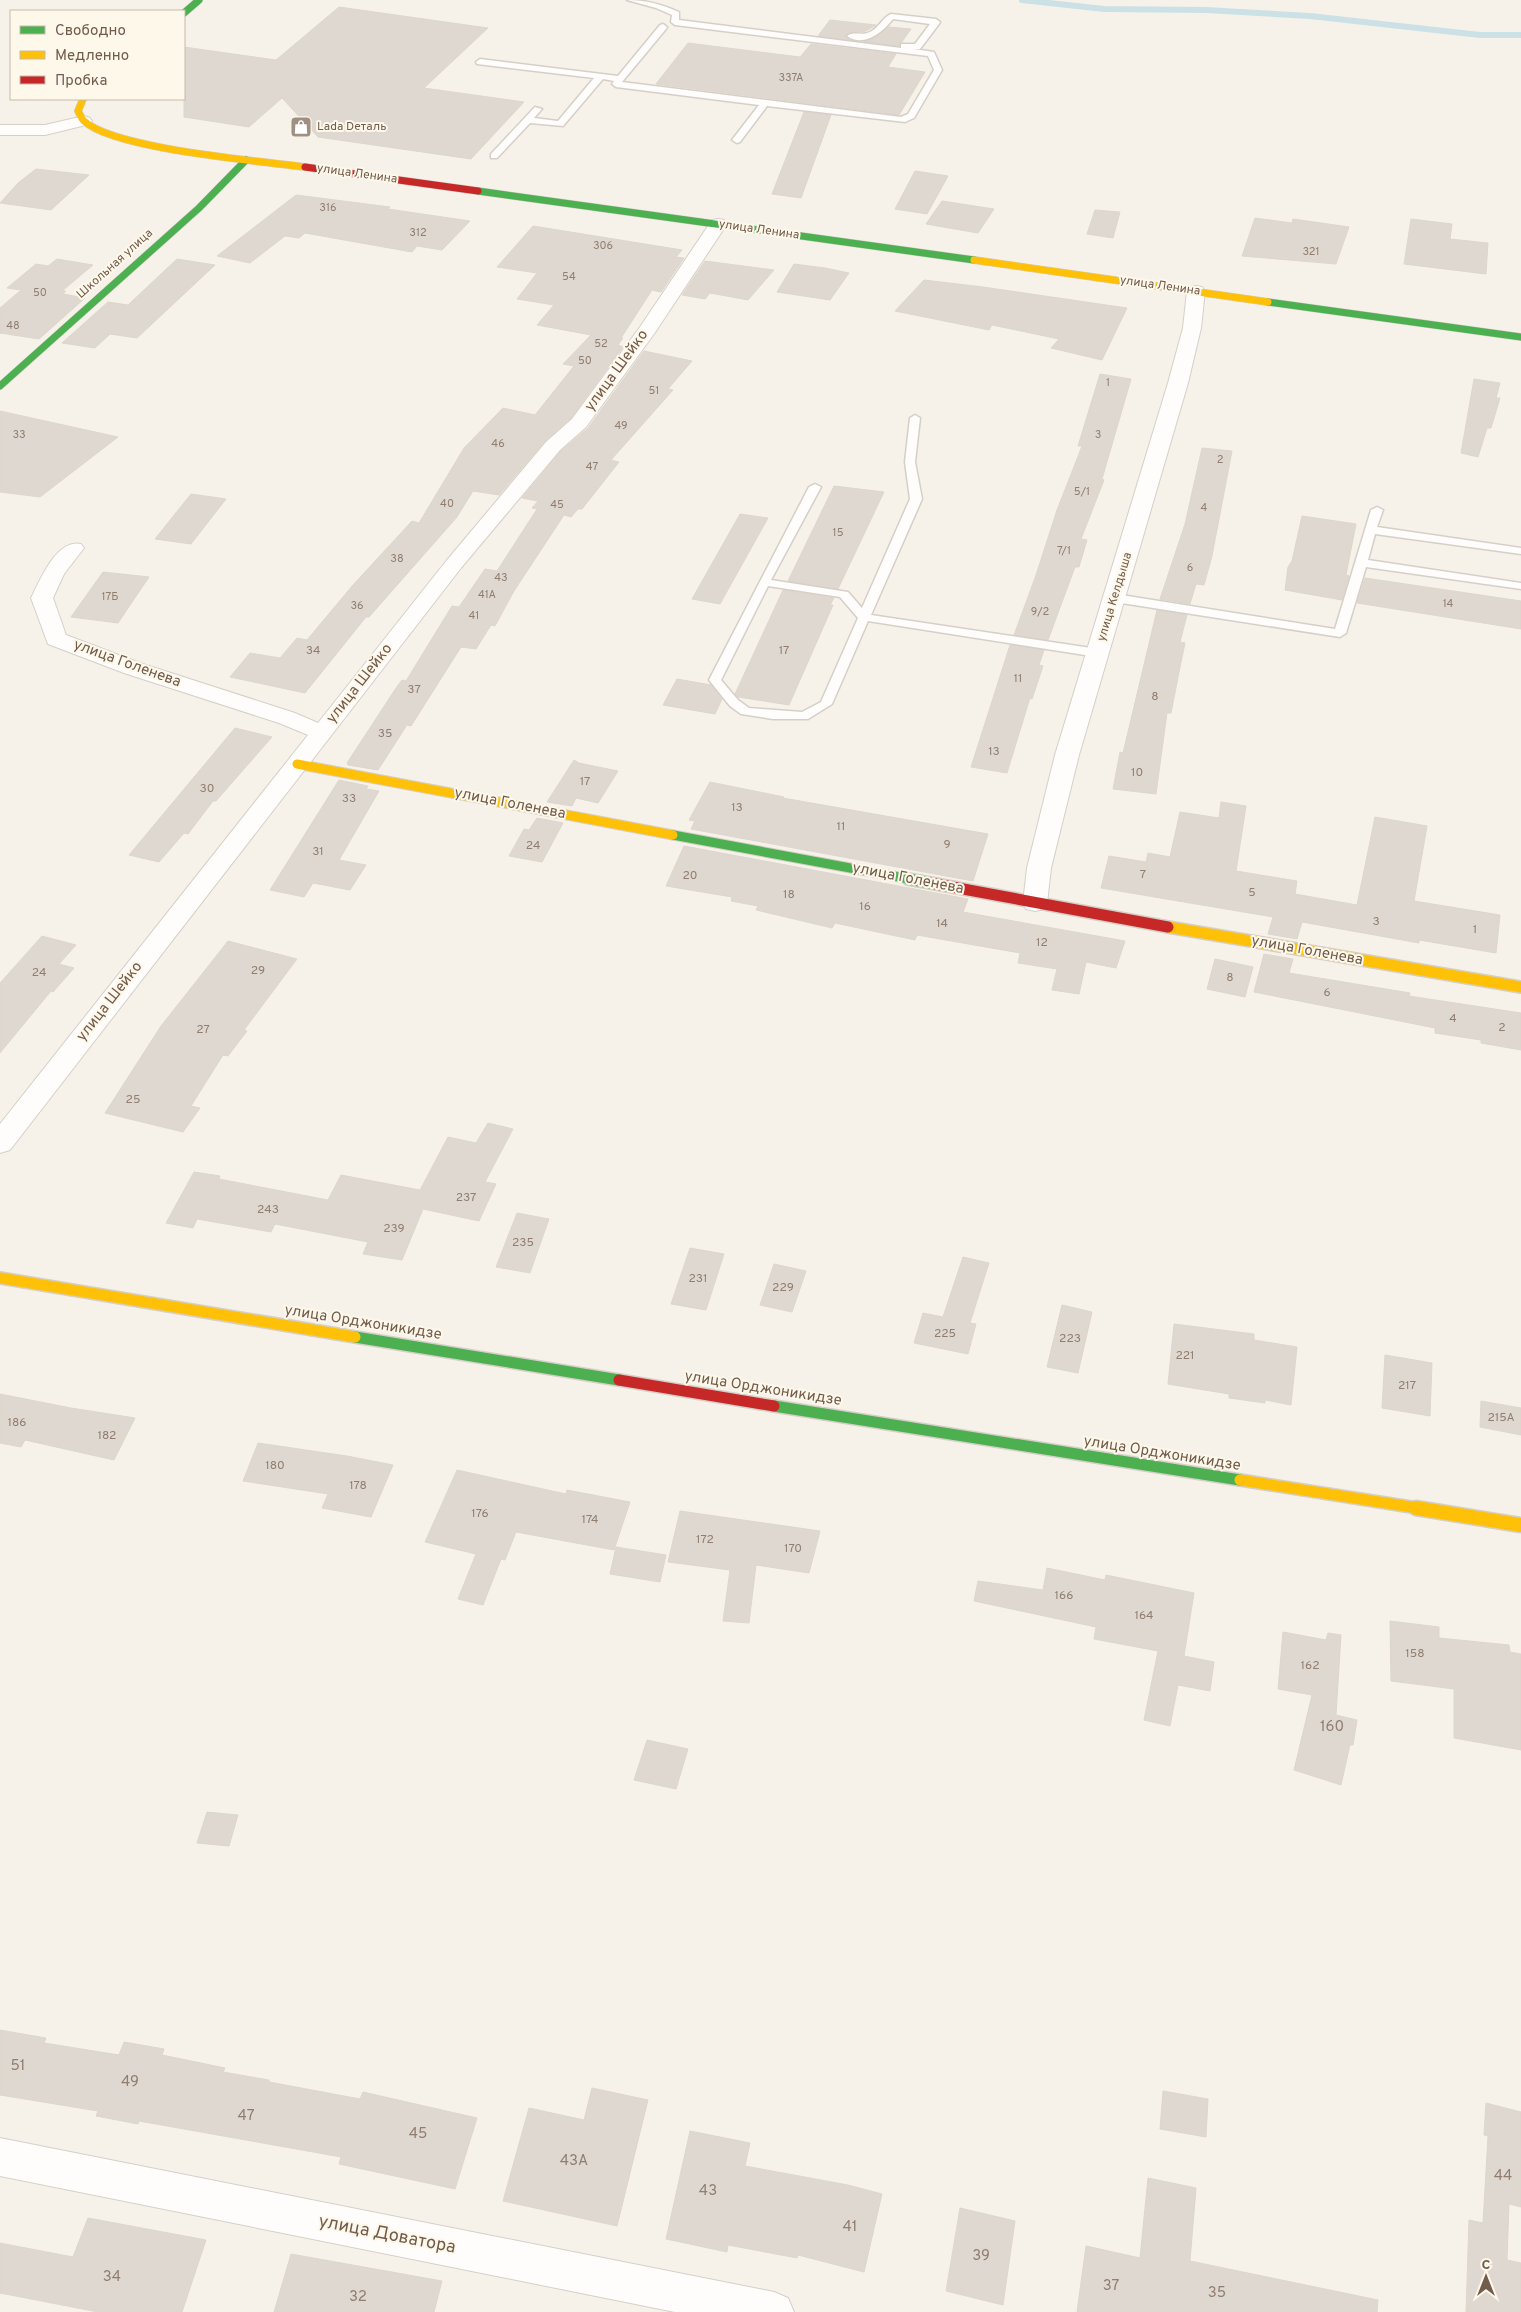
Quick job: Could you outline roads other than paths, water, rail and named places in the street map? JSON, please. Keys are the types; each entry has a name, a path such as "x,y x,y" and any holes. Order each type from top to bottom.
{"street":[{"path":"185,12 199,0"},
{"path":"0,130 45,130 84,121 77,112 77,107 82,100"},
{"name":"улица Ленина","path":"84,121 105,133 124,138 246,160 718,224 1521,337"},
{"name":"Школьная улица","path":"0,386 199,208 246,160"},
{"name":"улица Шейко","path":"0,1143 454,564 553,446 579,423 647,330 718,224"},
{"name":"улица Келдыша","path":"1034,903 1039,868 1067,755 1115,598 1190,337 1196,292"},
{"name":"улица Голенева","path":"74,548 54,572 42,598 56,639 132,668 287,718 322,733"},
{"name":"улица Голенева","path":"297,764 1171,928 1521,987"},
{"name":"улица Орджоникидзе","path":"0,1278 844,1417 1521,1525"},
{"name":"улица Доватора","path":"0,2157 774,2312"}],"lane":[{"path":"631,0 658,6 676,14 863,37 876,34 891,16 936,22 917,47 878,42 869,36"},
{"path":"664,27 616,84 902,120 911,116 938,70 932,54 675,22 676,14"},
{"path":"480,62 620,79"},
{"path":"528,120 560,124 600,77"},
{"path":"737,140 765,103"},
{"path":"494,156 538,108"},
{"path":"815,487 764,582 715,680 734,703 745,711 774,715 804,716 826,704 916,499 910,462 915,418"},
{"path":"1115,598 1340,633 1377,510"},
{"path":"1372,530 1521,551"},
{"path":"1362,563 1521,586"},
{"path":"764,582 844,594 863,617 1098,653"}],"waterway":[{"path":"1022,0 1104,9 1206,10 1310,16 1480,35 1521,35"}],"place":[{"name":"Lada Dеталь","path":"301,127"}]}
